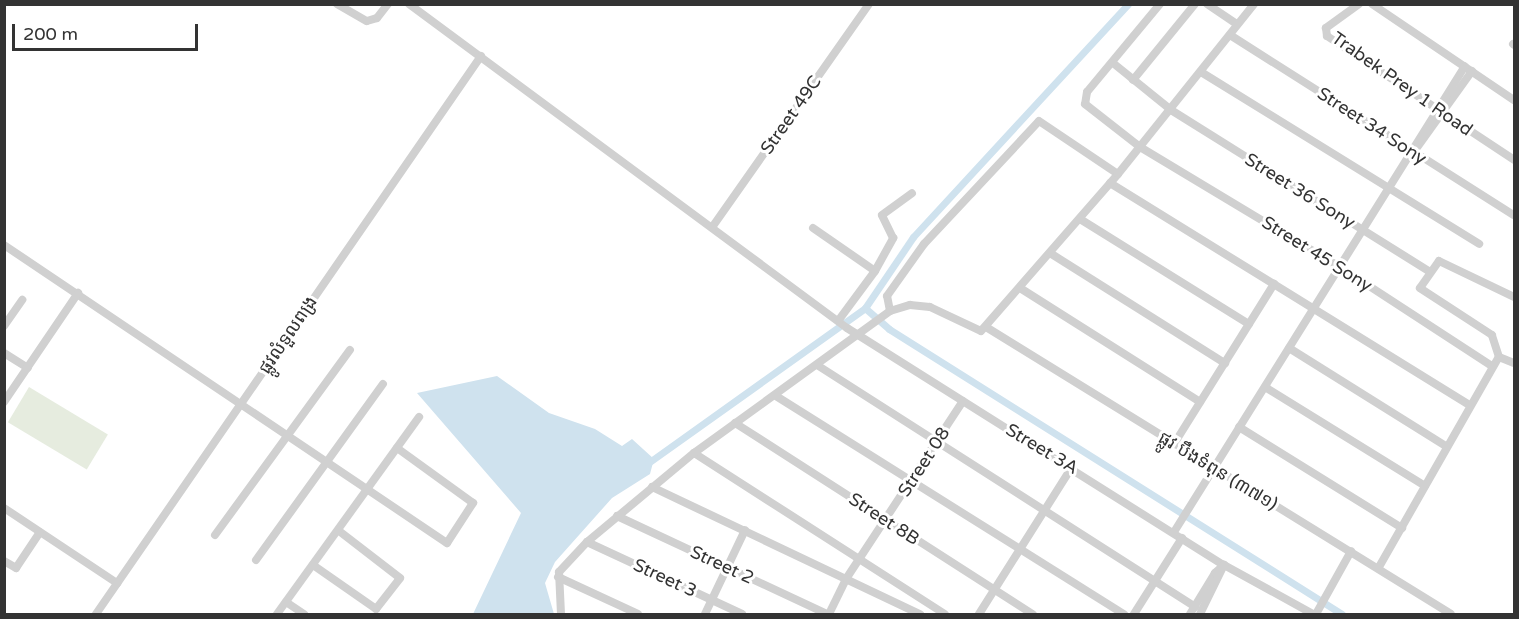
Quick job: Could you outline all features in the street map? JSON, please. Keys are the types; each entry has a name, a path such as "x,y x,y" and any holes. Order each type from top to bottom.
{"street":[{"path":"338,4 373,21 388,4"},
{"name":"Street 3A","path":"409,4 713,226 839,322 963,401 1176,529 1182,538 1224,565 1315,615"},
{"name":"Street 49C","path":"713,226 869,4"},
{"path":"1113,63 1160,4"},
{"path":"1133,80 1195,4"},
{"path":"1207,4 1237,24"},
{"path":"561,615 558,577 587,542 693,453 776,396 890,311 918,305 975,331 986,327 1118,174 1254,4"},
{"name":"Trabek Prey 1 Road","path":"1359,4 1326,28 1328,36 1515,160"},
{"path":"1372,4 1515,100"},
{"name":"Street 34 Sony","path":"1230,35 1515,215"},
{"name":"ផ្លូវលំទួលពង្រ","path":"96,615 481,57"},
{"name":"Street 36 Sony","path":"1113,63 1171,110 1429,271"},
{"name":"Street 45 Sony","path":"1113,63 1087,92 1085,104 1140,147 1340,267 1492,366"},
{"path":"1176,529 1412,152 1423,144 1440,111 1468,68"},
{"path":"1201,72 1479,244"},
{"path":"890,311 887,296 902,272 1039,122 1118,174"},
{"path":"1110,183 1468,404"},
{"path":"839,322 875,271 893,238 880,218 912,192"},
{"path":"1080,219 1249,324"},
{"path":"813,228 875,271"},
{"path":"6,248 243,402 444,543 467,515 471,500 397,448"},
{"path":"1050,253 1225,363"},
{"path":"1515,297 1439,261 1429,271 1421,291 1492,335 1500,357 1515,363"},
{"path":"1174,444 1274,284"},
{"path":"1020,288 1200,402"},
{"path":"5,402 78,293"},
{"path":"4,326 22,300"},
{"name":"ផ្លូវ បឹងទំពុន (៣៧១)","path":"986,327 1174,444 1379,567 1451,615"},
{"path":"1289,348 1446,446"},
{"path":"215,535 350,350"},
{"path":"4,353 28,368"},
{"path":"1379,567 1468,404 1500,357"},
{"path":"817,365 1155,581 1193,612 1224,565"},
{"path":"256,560 382,384"},
{"path":"1265,387 1425,486"},
{"path":"776,396 913,480 1124,615"},
{"name":"Street 08","path":"828,615 846,579 963,401"},
{"path":"277,615 419,417"},
{"name":"Street 8B","path":"735,423 1033,615"},
{"path":"1239,427 1402,528"},
{"path":"693,453 945,615"},
{"path":"979,615 1072,467"},
{"path":"652,487 920,615"},
{"path":"4,508 117,583"},
{"name":"Street 2","path":"617,516 828,615"},
{"path":"313,565 376,609 394,585 400,574 338,530"},
{"path":"705,615 745,530"},
{"path":"4,561 16,568 40,532"},
{"path":"1134,615 1182,538"},
{"name":"Street 3","path":"587,542 742,615"},
{"path":"1315,615 1351,551"},
{"path":"1200,615 1224,565"},
{"path":"558,577 638,615"},
{"path":"286,602 303,615"}],"shaded area":[{"path":"29,387 108,434 87,470 8,422"}],"water":[{"path":"497,376 549,413 595,429 622,446 632,439 654,459 650,474 612,498 555,562 545,583 554,614 473,614 521,513 417,393"}],"waterway":[{"path":"648,463 865,308 913,237 1128,4"},
{"path":"865,308 889,329 1342,614"}]}
